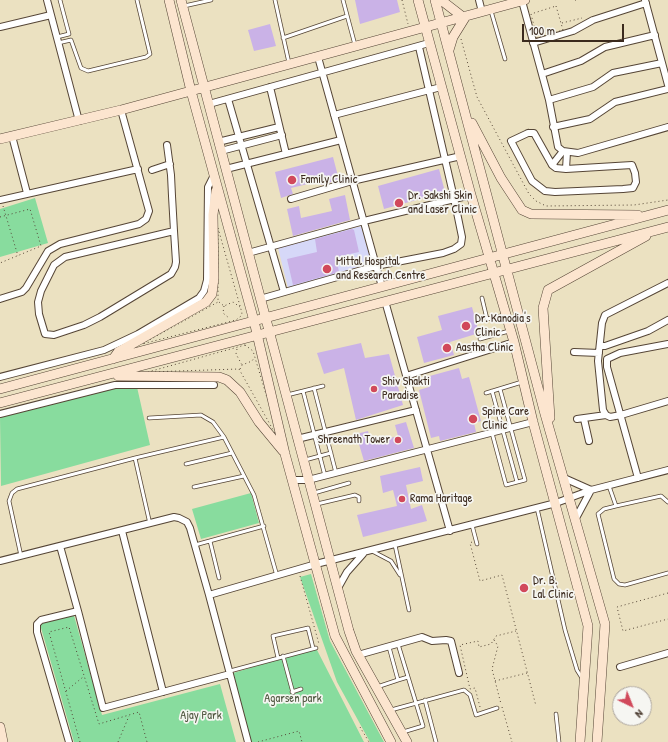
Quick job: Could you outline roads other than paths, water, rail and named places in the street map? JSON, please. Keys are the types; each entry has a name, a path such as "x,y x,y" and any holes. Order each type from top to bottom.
{"street":[{"path":"47,0 79,121"},
{"path":"168,0 191,91 254,321 285,454 339,646 391,742"},
{"path":"418,0 460,156 511,330 533,422 588,626 580,742"},
{"path":"435,0 552,437 576,518 604,624 597,742"},
{"path":"441,0 465,17"},
{"path":"479,0 487,11"},
{"path":"0,139 79,121 204,88 289,63 318,57 524,0 533,43 549,100 558,147 565,151 578,153 668,127"},
{"path":"533,43 566,33 593,20 645,2 662,63 666,71 668,85"},
{"path":"181,3 349,631 358,655 407,742"},
{"path":"0,27 51,15"},
{"path":"449,52 453,37 465,17"},
{"path":"542,74 581,61 605,48 655,35"},
{"path":"209,104 429,44"},
{"path":"260,299 376,266 443,253 454,249 460,244 462,237 446,159 419,47"},
{"path":"318,57 382,287"},
{"path":"549,100 594,87 606,76 613,73 662,63"},
{"path":"270,87 286,154"},
{"path":"334,115 441,88"},
{"path":"553,127 590,119 616,102 668,90"},
{"path":"228,99 284,292"},
{"path":"464,108 501,178 522,210 531,214 649,215"},
{"path":"0,299 22,292 26,288 48,251 60,244 139,224 146,219 149,211 121,110"},
{"path":"220,146 239,137 280,127"},
{"path":"528,133 534,133 552,165 556,168 566,169 632,165 636,182 632,188 623,189 555,192 545,191 532,181 511,141 528,133"},
{"path":"220,146 241,146 282,135"},
{"path":"12,136 27,193"},
{"path":"226,169 341,140"},
{"path":"167,144 170,164 176,262 171,274 100,317 73,329 49,335 45,334 39,314 38,302 40,291 54,265 65,257 72,255 174,231"},
{"path":"552,165 565,151"},
{"path":"565,151 566,169"},
{"path":"291,199 352,181 460,156"},
{"path":"152,170 170,164"},
{"path":"1,200 138,169"},
{"path":"0,377 104,350 138,334 199,298 204,291 208,280 208,187 214,175"},
{"path":"114,359 118,352 206,302 210,296 214,278 213,215 217,185"},
{"path":"248,253 364,221 471,195"},
{"path":"0,389 382,287 489,256 503,254 668,210"},
{"path":"0,403 668,227"},
{"path":"552,437 543,308 548,290 658,229"},
{"path":"70,241 72,255"},
{"path":"606,415 603,410 598,361 602,323 605,315 668,283"},
{"path":"385,301 450,531"},
{"path":"600,346 605,346 648,331 668,320"},
{"path":"406,376 514,342"},
{"path":"638,478 607,367 607,359 620,353 668,344"},
{"path":"574,352 599,353"},
{"path":"105,376 219,377 227,380 240,392 259,422 285,454"},
{"path":"0,414 115,385 214,385"},
{"path":"577,419 606,415 610,417 621,415 668,401"},
{"path":"297,439 416,410"},
{"path":"584,419 589,442"},
{"path":"292,480 308,480 325,476 533,422"},
{"path":"209,595 316,564 363,554 556,503 591,490 668,470"},
{"path":"564,478 591,490"},
{"path":"576,518 591,490"},
{"path":"0,561 174,518 187,522 209,595 248,742"},
{"path":"122,531 163,692"},
{"path":"60,546 103,708 230,672"},
{"path":"338,588 347,572 363,554"},
{"path":"69,742 36,628 37,624 41,620 78,611"},
{"path":"358,655 422,637 432,641 451,641 459,673"},
{"path":"620,666 668,653"},
{"path":"0,727 3,742"}],"lane":[{"path":"58,40 69,34 60,0"},
{"path":"58,40 71,40 81,68 88,71 146,57 150,54 137,0"},
{"path":"181,3 211,0"},
{"path":"275,0 289,63"},
{"path":"343,0 355,47"},
{"path":"487,11 505,59"},
{"path":"283,38 347,16"},
{"path":"482,298 487,319 506,315"},
{"path":"480,339 511,330"},
{"path":"486,393 524,382"},
{"path":"286,395 323,386"},
{"path":"314,388 336,473"},
{"path":"492,433 506,485 525,480 500,389"},
{"path":"303,390 325,476"},
{"path":"492,391 517,482"},
{"path":"149,418 201,415 213,422 224,437 254,495 277,576"},
{"path":"21,556 9,501 12,493 18,489 135,458 224,437"},
{"path":"186,464 232,453"},
{"path":"303,460 331,453"},
{"path":"135,458 150,524"},
{"path":"194,486 244,476"},
{"path":"312,493 349,483"},
{"path":"609,486 616,506"},
{"path":"315,504 355,495 358,497 359,501"},
{"path":"668,502 661,496 604,509 598,514 614,579 619,584 624,585 668,573"},
{"path":"537,508 565,630 577,670 584,681"},
{"path":"472,525 477,543"},
{"path":"195,545 264,526"},
{"path":"210,541 219,578"},
{"path":"395,545 409,610"},
{"path":"372,551 391,561 402,577"},
{"path":"230,672 316,647 308,628 273,636 278,658"},
{"path":"398,644 423,726 402,733"},
{"path":"389,646 398,680"},
{"path":"283,656 293,693 301,689"},
{"path":"376,687 408,677"},
{"path":"389,710 464,690 470,695 476,715 497,708"},
{"path":"425,700 436,742"},
{"path":"556,714 559,742"}],"place":[{"name":"Family Clinic","path":"292,180"},
{"name":"Dr. Sakshi Skin and Laser Clinic","path":"399,203"},
{"name":"Mittal Hospital and Research Centre","path":"327,269"},
{"name":"Dr. Kanodia's Clinic","path":"466,326"},
{"name":"Aastha Clinic","path":"447,348"},
{"name":"Shiv Shakti Paradise","path":"374,389"},
{"name":"Spine Care Clinic","path":"473,419"},
{"name":"Shreenath Tower","path":"398,440"},
{"name":"Rama Haritage","path":"402,499"},
{"name":"Dr. B. Lal Clinic","path":"524,588"}],"park label":[{"name":"Agarsen park","path":"293,699"},
{"name":"Ajay Park","path":"201,716"}]}
